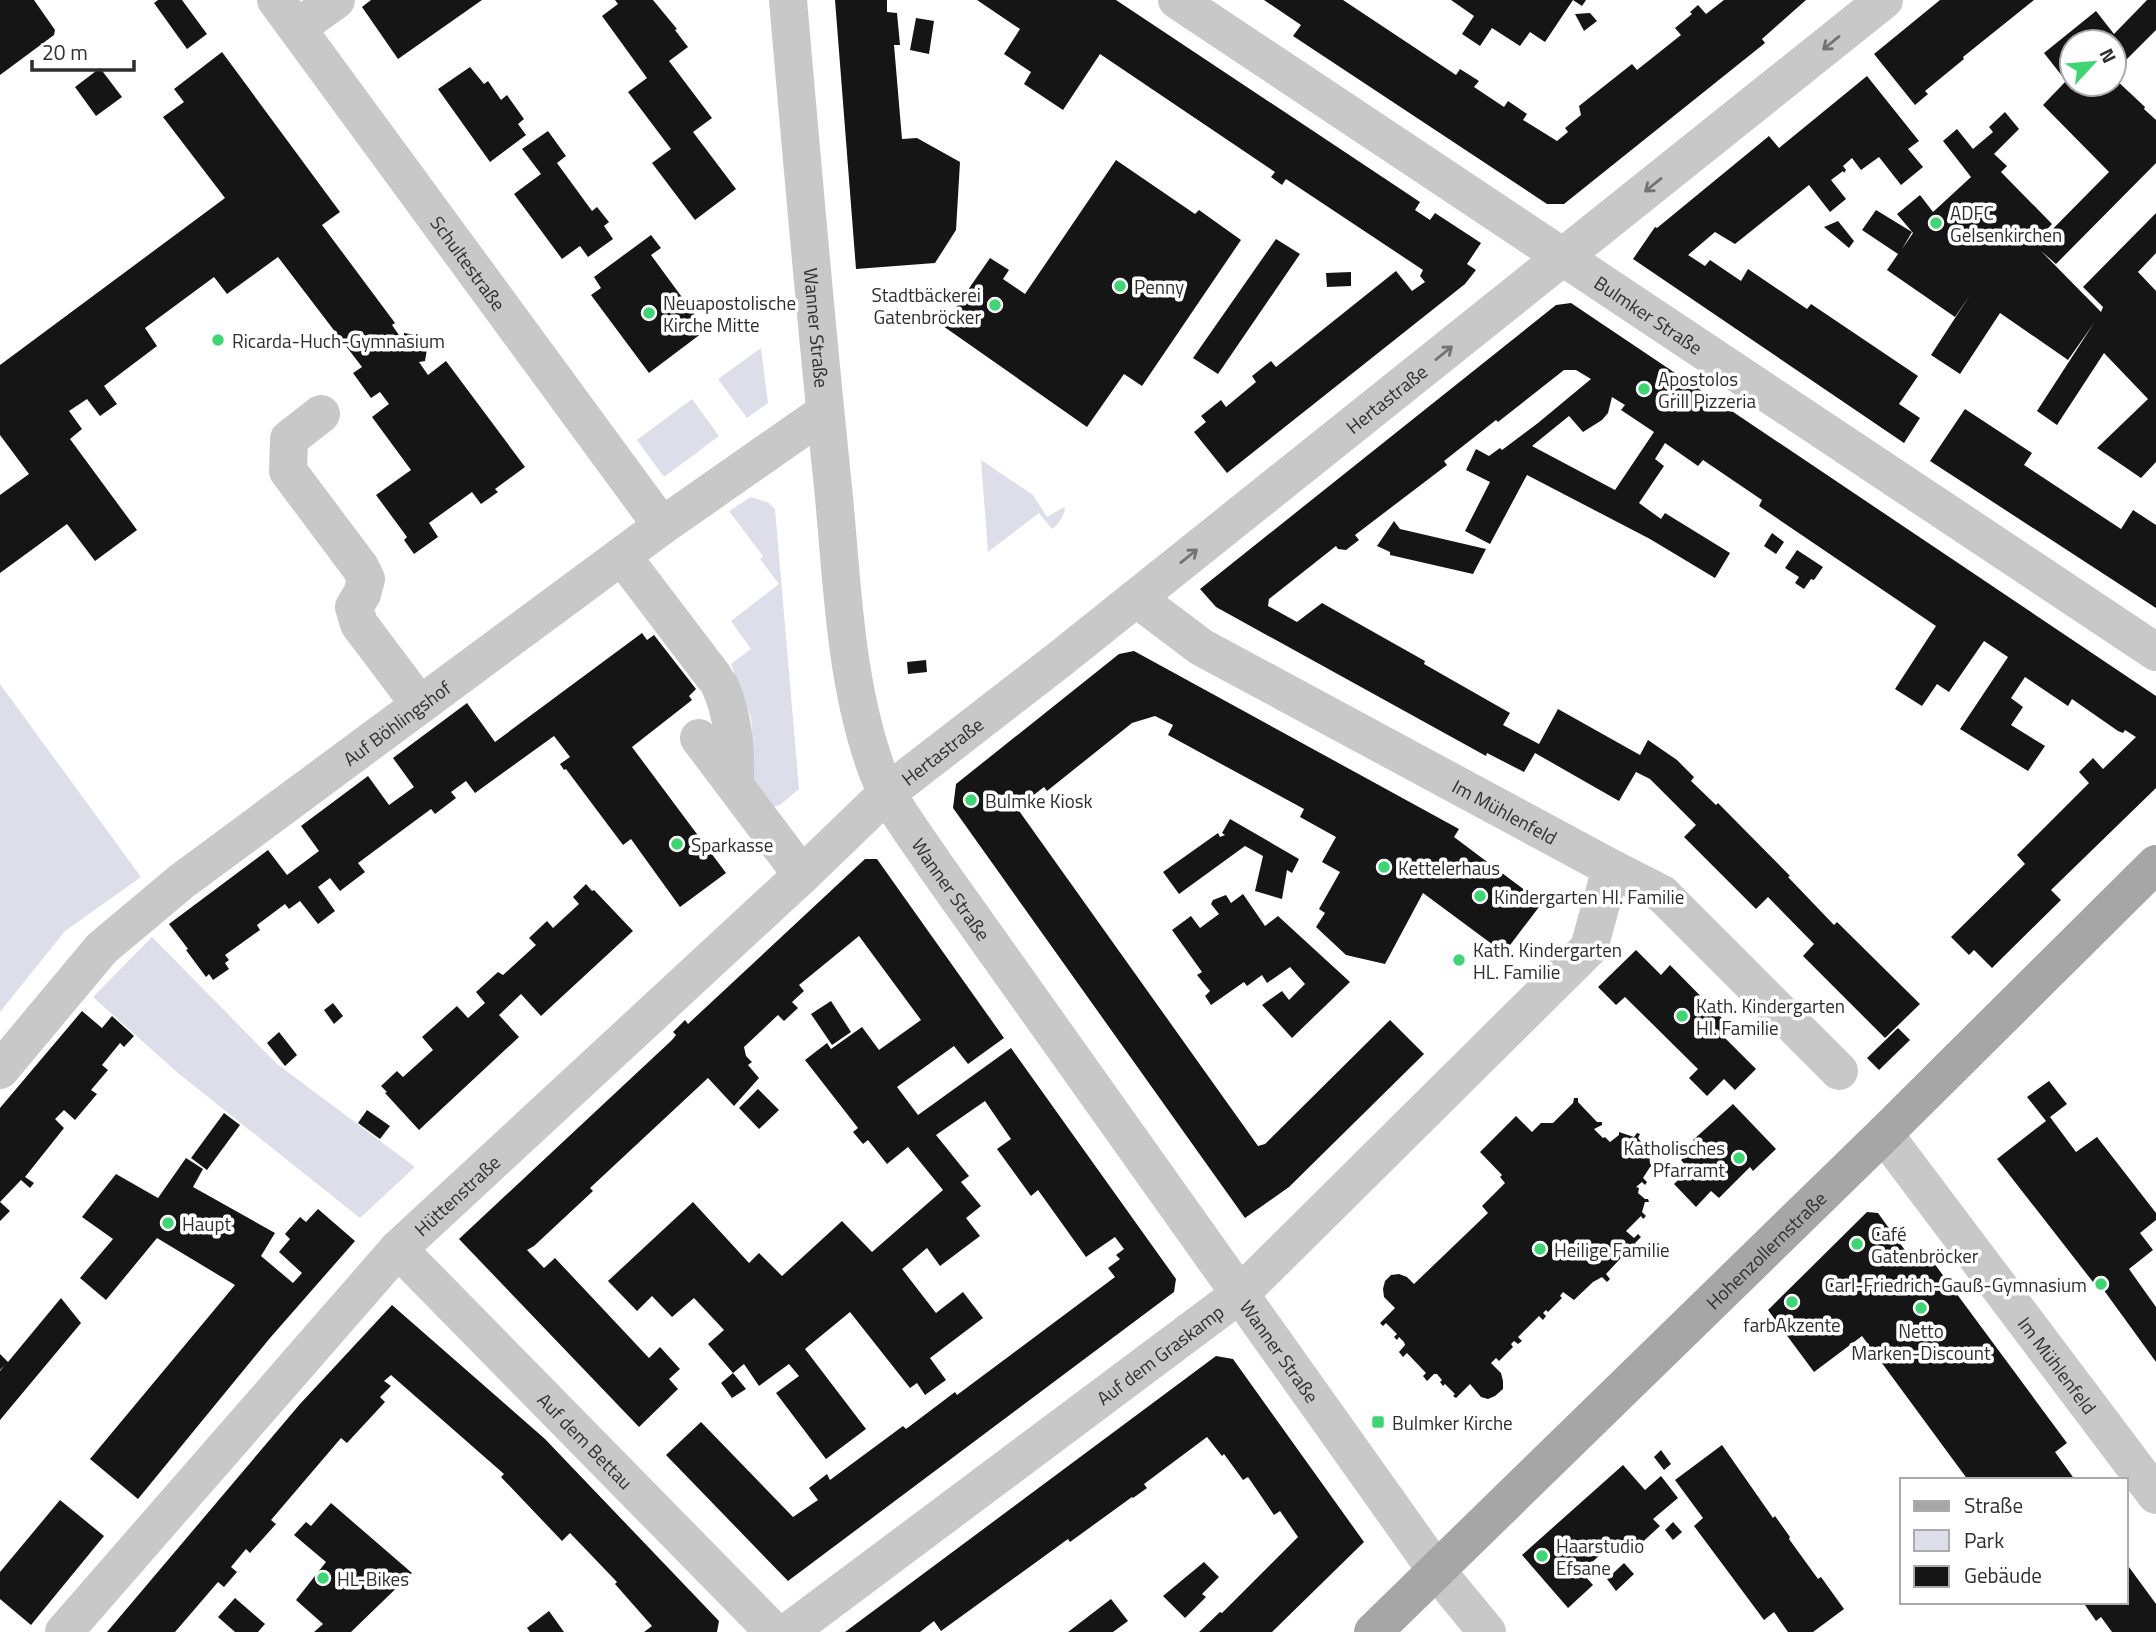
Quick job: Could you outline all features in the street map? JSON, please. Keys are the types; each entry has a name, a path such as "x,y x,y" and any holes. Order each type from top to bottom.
{"main road":[{"name":"Hohenzollernstraße","path":"1373,1632 1884,1134 2156,864"}],"street":[{"path":"286,14 336,0"},
{"name":"Wanner Straße","path":"788,0 813,298 850,656 873,761 887,793 934,864 1436,1570 1486,1632"},
{"name":"Bulmker Straße","path":"1177,0 2156,652"},
{"name":"Hertastraße","path":"887,793 1136,598 1884,0"},
{"name":"Schultestraße","path":"286,14 663,526"},
{"name":"Auf Böhlingshof","path":"0,1070 102,948 182,881 663,526 825,412"},
{"path":"321,414 289,439 288,471 360,567 366,579 362,594 354,607 359,624 420,705"},
{"path":"622,556 717,682 727,702 734,739 735,785"},
{"name":"Im Mühlenfeld","path":"1136,598 1201,646 1662,894 1839,1071"},
{"path":"699,737 802,875"},
{"name":"Hüttenstraße","path":"64,1632 398,1249 887,793"},
{"name":"Auf dem Graskamp","path":"788,1632 1240,1294 1589,948 1611,868"},
{"name":"Im Mühlenfeld","path":"1884,1134 2156,1496"},
{"name":"Auf dem Bettau","path":"398,1249 774,1632"}],"green space":[{"path":"761,348 768,403 747,418 718,379"},
{"path":"692,399 719,436 664,477 637,440"},
{"path":"981,460 1033,495 1047,517 1064,507 1059,523 1052,529 1039,513 988,552"},
{"path":"751,497 769,503 775,509 799,789 780,805 773,807 754,787 748,758 751,718 731,664 751,649 731,621 779,584 760,559 763,556 729,511"},
{"path":"0,684 141,877 65,931 0,1012"},
{"path":"152,937 277,1064 415,1167 360,1218 178,1073 93,997"}],"building":[{"path":"0,0 34,0 55,30 54,35 0,75"},
{"path":"158,0 182,0 207,34 187,49 154,3"},
{"path":"371,0 482,0 398,59 362,7"},
{"path":"615,0 653,0 688,47 669,61 712,118 693,132 736,189 695,220 652,163 671,149 628,92 647,78 602,16 618,4"},
{"path":"835,0 887,0 887,12 897,13 900,45 894,45 902,139 917,138 960,162 956,230 935,263 856,269"},
{"path":"977,0 1116,0 1420,202 1415,210 1430,220 1435,213 1481,243 1467,264 1476,270 1465,284 1227,473 1194,432 1206,422 1201,416 1221,400 1226,407 1256,382 1252,376 1271,361 1276,367 1396,271 1412,291 1425,282 1420,276 1423,270 1286,179 1282,185 1271,177 1275,172 1100,54 1063,110 1024,84 1031,72 1004,54 1020,29"},
{"path":"1264,0 1343,0 1456,75 1460,69 1479,81 1474,87 1504,107 1508,101 1527,114 1523,120 1557,141 1568,132 1565,128 1581,115 1579,106 1632,64 1637,70 1681,35 1675,28 1692,14 1690,12 1698,5 1706,14 1724,0 1806,0 1762,39 1765,43 1564,204 1547,204 1293,36 1301,25"},
{"path":"1451,0 1573,0 1545,42 1530,32 1520,46 1492,28 1480,46 1462,34 1474,16"},
{"path":"1573,0 1586,0 1582,6"},
{"path":"1940,0 2034,0 1963,57 1964,59 1925,91 1928,94 1915,105 1874,54"},
{"path":"2147,0 2156,0 2156,30 2128,58 2128,28 2120,28"},
{"path":"2096,11 2109,28 2075,28"},
{"path":"1590,13 1597,21 1584,31 1575,14"},
{"path":"916,18 934,21 929,54 910,50"},
{"path":"2058,42 2058,71 2044,53"},
{"path":"222,52 340,212 322,225 395,323 392,325 401,338 404,333 429,337 425,361 419,362 428,375 446,361 525,467 495,489 498,492 481,504 472,492 429,523 438,537 414,554 404,540 407,537 376,495 411,470 372,417 389,404 380,392 371,398 353,373 362,367 278,257 227,294 214,277 145,328 157,346 104,386 117,404 100,416 87,399 69,411 82,429 70,439 137,530 95,561 67,524 0,573 0,495 29,474 0,435 0,365 225,198 163,117 184,102 174,89"},
{"path":"470,67 484,84 488,81 501,100 507,95 524,119 518,124 526,135 490,162 438,89"},
{"path":"100,68 122,97 96,116 75,87"},
{"path":"1867,76 1919,141 1908,149 1923,167 1901,185 1879,157 1861,170 1852,158 1843,166 1846,170 1844,173 1843,171 1831,180 1846,199 1830,212 1809,185 1735,244 1715,232 1688,255 1705,266 1710,260 1741,281 1748,269 1807,309 1811,304 1918,376 1899,404 1920,418 1904,443 1633,259 1655,227 1769,136 1779,148"},
{"path":"2058,89 2058,98 2128,98 2128,91 2156,120 2156,163 2056,264 2041,251 2101,312 2103,307 2083,287 2156,213 2156,253 2138,272 2156,291 2156,462 2141,478 2097,448 2148,399 2104,353 2057,425 2037,411 2094,323 2068,360 2000,313 1960,374 1931,355 1970,295 1955,317 1887,270 1898,254 1862,230 1876,210 1912,232 1902,249 1913,233 1897,214 1920,195 1933,212 1971,177 1943,141 1957,129 1973,149 1993,132 1989,127 2005,112 2019,129 1994,154 2007,166 2001,172 2052,224 2035,242 2037,245 2109,172 2043,105"},
{"path":"548,131 566,156 557,163 592,211 597,207 609,222 604,226 613,239 588,257 580,246 562,259 514,194 541,174 522,149"},
{"name":"Penny","path":"1116,160 1195,214 1199,210 1241,240 1142,386 1124,374 1087,427 943,326 990,258 1009,270 1003,279 1025,294"},
{"path":"1838,221 1854,241 1849,248 1824,227"},
{"name":"Neuapostolische Kirche Mitte","path":"651,235 661,248 651,255 706,330 649,373 591,295 601,288 594,277"},
{"path":"1276,239 1300,254 1218,374 1193,358"},
{"path":"1351,272 1351,286 1327,287 1326,273"},
{"path":"1571,303 2156,696 2156,788 2051,890 2061,900 1992,968 1974,950 1969,955 1951,937 2025,864 2017,855 2089,783 2079,772 2093,758 2103,769 2136,737 2125,730 2123,733 2118,731 2072,699 2068,706 2025,677 2011,698 2023,707 2011,725 2045,746 2028,771 1960,729 2008,657 1984,641 1949,692 1937,684 1922,706 1895,689 1936,626 1759,506 1762,500 1703,460 1698,466 1665,443 1655,459 1664,466 1639,503 1661,519 1665,513 1730,553 1715,578 1650,539 1527,475 1490,544 1465,531 1490,482 1466,470 1476,449 1489,456 1500,448 1502,450 1538,423 1591,379 1576,370 1564,370 1498,422 1496,420 1444,461 1447,465 1355,535 1359,540 1346,550 1336,546 1269,599 1268,606 1297,622 1322,603 1510,713 1503,725 1539,744 1558,709 1640,755 1648,740 1677,760 1694,777 1691,781 1716,805 1718,803 1834,925 1837,922 1920,1004 1885,1038 1803,956 1814,944 1768,897 1756,909 1684,837 1696,825 1650,779 1636,772 1619,801 1535,753 1524,772 1487,753 1486,756 1216,607 1200,589 1556,305","holes":["1612,397 1625,405 1621,410 1654,432 1615,490 1532,446 1569,416 1583,432 1608,413"]},
{"path":"1965,409 2032,453 2024,465 2121,529 2133,510 2156,525 2156,608 1930,461"},
{"path":"1394,521 1400,529 1486,549 1473,574 1390,555 1390,552 1377,546"},
{"path":"1772,533 1784,542 1776,554 1764,546"},
{"path":"1797,550 1823,567 1804,589 1795,583 1799,577 1785,568"},
{"path":"642,633 647,640 654,635 696,689 689,696 692,700 632,747 726,873 680,907 631,839 623,845 566,769 564,770 560,764 570,757 554,736 475,793 466,781 451,792 456,798 435,814 431,809 358,863 365,872 340,891 330,878 318,887 335,911 318,924 300,901 289,909 285,904 257,925 260,930 225,955 229,960 225,963 229,969 213,980 209,974 206,977 169,924 268,850 287,875 319,851 301,826 368,776 389,805 414,787 393,758 467,703 495,742"},
{"path":"1134,651 1459,829 1454,837 1542,903 1504,953 1423,893 1385,964 1346,955 1316,927 1325,913 1319,909 1340,872 1322,862 1336,837 1300,817 1304,809 1168,735 1173,725 1155,716 1132,723 1047,791 1044,787 1017,808 1258,1146 1265,1144 1390,1020 1424,1054 1289,1187 1245,1218 953,808 956,784 1119,654"},
{"path":"926,660 927,672 908,674 907,662"},
{"path":"1230,819 1299,859 1292,873 1287,870 1282,899 1255,891 1263,856 1245,846 1179,894 1163,872 1218,833 1220,837 1225,835 1222,833"},
{"path":"865,859 877,859 1004,1038 968,1064 954,1046 897,1087 918,1115 1011,1048 1176,1279 1174,1292 788,1581 666,1455 701,1422 793,1517 818,1500 809,1488 827,1474 830,1480 903,1426 906,1429 955,1392 957,1395 1115,1277 1108,1268 1120,1259 1116,1255 1124,1249 1115,1237 1086,1257 1038,1190 1031,1196 997,1149 1011,1139 985,1101 936,1135 969,1176 961,1182 981,1206 966,1218 980,1236 940,1266 927,1248 902,1269 936,1313 963,1292 983,1318 930,1358 946,1380 925,1395 917,1383 910,1388 850,1312 805,1349 866,1429 826,1459 776,1393 799,1376 789,1364 759,1386 744,1364 733,1373 708,1344 724,1330 694,1298 672,1317 652,1296 637,1311 608,1281 693,1202 749,1263 759,1253 782,1276 842,1221 872,1252 943,1190 908,1147 887,1164 868,1140 863,1144 853,1132 858,1128 805,1060 827,1043 831,1049 862,1027 879,1050 921,1020 859,936 799,985 804,991 792,1002 798,1008 784,1021 778,1015 744,1047 746,1056 752,1062 748,1065 759,1078 734,1106 708,1078 590,1188 593,1191 527,1250 544,1268 555,1258 649,1358 660,1347 680,1369 669,1379 678,1389 639,1427 459,1239 672,1040 676,1035 673,1032 685,1020 688,1024"},
{"path":"586,884 633,931 541,1016 521,994 499,1015 519,1037 419,1130 381,1086 397,1071 403,1077 433,1050 422,1037 457,1006 468,1018 485,1003 476,992 498,972 503,975 536,945 529,938 547,921 553,928 579,904 573,897"},
{"path":"1243,894 1265,926 1278,916 1350,982 1292,1038 1262,1005 1282,991 1289,1000 1305,984 1290,967 1267,983 1262,975 1247,986 1244,982 1211,1005 1205,996 1210,991 1197,975 1202,972 1172,930 1191,916 1200,928 1219,914 1211,904 1213,900 1226,895 1231,903"},
{"name":"Kath. Kindergarten Hl. Familie","path":"1636,950 1661,975 1670,965 1730,1026 1721,1034 1756,1069 1735,1090 1724,1079 1707,1096 1689,1078 1698,1069 1625,997 1616,1005 1598,987"},
{"path":"831,1001 851,1032 832,1045 811,1014"},
{"path":"333,1003 343,1016 334,1024 324,1010"},
{"path":"82,1011 102,1028 112,1016 134,1036 124,1047 120,1043 102,1065 108,1070 91,1090 97,1094 75,1120 64,1110 55,1119 64,1128 25,1177 34,1183 30,1188 21,1180 0,1202 0,1108"},
{"path":"1898,1028 1910,1040 1879,1070 1867,1058"},
{"path":"279,1032 297,1055 285,1066 267,1043"},
{"path":"2049,1081 2067,1104 2050,1117 2076,1152 2097,1137 2156,1213 2156,1220 2140,1233 2153,1250 2129,1269 2156,1307 2156,1362 2103,1289 2100,1291 1997,1159 2046,1121 2027,1097"},
{"path":"758,1089 779,1110 759,1129 739,1108"},
{"name":"Heilige Familie","path":"1574,1098 1578,1098 1578,1102 1597,1122 1602,1122 1602,1125 1594,1129 1603,1138 1610,1142 1619,1132 1634,1137 1637,1133 1647,1149 1651,1149 1650,1164 1654,1164 1654,1167 1650,1167 1643,1178 1647,1182 1645,1185 1642,1182 1636,1187 1639,1188 1638,1193 1648,1199 1649,1202 1645,1202 1642,1212 1646,1216 1643,1219 1641,1216 1626,1231 1634,1238 1638,1234 1641,1237 1635,1243 1640,1247 1637,1250 1633,1245 1606,1274 1610,1279 1607,1282 1602,1277 1574,1300 1563,1292 1560,1296 1562,1298 1548,1312 1546,1310 1543,1313 1546,1316 1543,1320 1539,1316 1518,1337 1522,1341 1518,1344 1514,1341 1511,1344 1513,1347 1499,1361 1496,1358 1491,1363 1501,1373 1503,1381 1503,1389 1495,1396 1488,1399 1481,1397 1470,1384 1456,1398 1445,1384 1443,1386 1437,1374 1427,1381 1423,1376 1426,1373 1407,1353 1403,1357 1399,1352 1405,1345 1404,1342 1399,1337 1397,1340 1394,1337 1397,1334 1386,1323 1383,1326 1380,1323 1395,1308 1384,1297 1385,1281 1391,1275 1399,1274 1414,1284 1488,1213 1482,1206 1505,1183 1500,1177 1502,1175 1480,1152 1516,1116 1532,1132 1541,1123 1553,1123 1573,1103"},
{"path":"1733,1104 1776,1149 1753,1171 1750,1167 1719,1198 1711,1191 1696,1207 1674,1184 1689,1169 1681,1160 1697,1144 1693,1140"},
{"path":"367,1110 390,1126 380,1139 358,1123"},
{"path":"224,1113 240,1125 207,1170 191,1158"},
{"path":"186,1158 203,1169 193,1187 275,1233 261,1256 293,1283 302,1273 279,1252 290,1239 285,1234 300,1217 306,1222 318,1209 355,1241 270,1338 138,1499 90,1459 235,1285 157,1238 106,1300 80,1278 113,1239 82,1217 116,1174 158,1198"},
{"path":"0,1202 10,1211 0,1221"},
{"path":"1867,1212 1878,1213 1915,1264 1928,1255 2067,1443 2055,1452 2074,1478 1967,1478 1862,1336 1814,1372 1768,1310"},
{"path":"61,1298 81,1323 0,1420 0,1371 5,1365 0,1370 0,1354 8,1362"},
{"path":"392,1305 545,1439 719,1621 717,1632 644,1632 652,1626 615,1584 617,1582 570,1533 562,1541 501,1477 504,1474 391,1375 384,1381 391,1386 380,1397 385,1402 347,1443 341,1438 271,1520 276,1524 250,1553 246,1549 231,1567 237,1572 224,1587 218,1582 175,1632 107,1632 300,1404"},
{"path":"1216,1356 1233,1359 1364,1542 1272,1632 1199,1632 1222,1613 1298,1537 1280,1511 1274,1515 1248,1477 1243,1480 1224,1454 1222,1456 1207,1437 1144,1484 1147,1488 1070,1542 1068,1539 941,1631 934,1621 920,1632 845,1632"},
{"path":"733,1373 746,1389 732,1398 721,1383"},
{"path":"1722,1445 1818,1579 1821,1577 1844,1609 1813,1632 1788,1632 1774,1612 1764,1620 1694,1526 1703,1518 1675,1480"},
{"path":"1661,1450 1671,1464 1664,1470 1654,1457"},
{"path":"1623,1465 1645,1490 1661,1476 1678,1498 1653,1519 1660,1526 1636,1548 1629,1541 1616,1553 1610,1546 1590,1564 1594,1568 1585,1576 1593,1585 1568,1608 1522,1555"},
{"path":"60,1500 104,1536 31,1625 0,1599 0,1572"},
{"path":"331,1503 412,1573 351,1632 314,1632 323,1624 296,1600 326,1562 294,1535 306,1522 311,1526"},
{"path":"1673,1522 1682,1532 1673,1540 1665,1530"},
{"path":"1204,1562 1219,1577 1202,1594 1206,1597 1185,1618 1163,1596"},
{"path":"1624,1563 1634,1574 1616,1591 1607,1579"},
{"path":"2128,1566 2156,1604 2156,1632 2112,1632 2101,1617 2096,1621 2085,1605 2128,1604"},
{"path":"235,1598 265,1624 258,1632 235,1632 218,1617"},
{"path":"1111,1599 1128,1621 1113,1632 1068,1632"},
{"path":"549,1611 564,1632 530,1632 527,1628"}],"place":[{"name":"ADFC Gelsenkirchen","path":"1936,223"},
{"name":"Penny","path":"1120,286"},
{"name":"Stadtbäckerei Gatenbröcker","path":"995,305"},
{"name":"Neuapostolische Kirche Mitte","path":"649,313"},
{"name":"Ricarda-Huch-Gymnasium","path":"218,340"},
{"name":"Apostolos Grill Pizzeria","path":"1644,389"},
{"name":"Bulmke Kiosk","path":"971,800"},
{"name":"Sparkasse","path":"677,844"},
{"name":"Kettelerhaus","path":"1384,867"},
{"name":"Kindergarten Hl. Familie","path":"1480,896"},
{"name":"Kath. Kindergarten HL. Familie","path":"1459,960"},
{"name":"Kath. Kindergarten Hl. Familie","path":"1682,1016"},
{"name":"Katholisches Pfarramt","path":"1739,1158"},
{"name":"Haupt","path":"168,1223"},
{"name":"Café Gatenbröcker","path":"1857,1244"},
{"name":"Heilige Familie","path":"1540,1249"},
{"name":"Carl-Friedrich-Gauß-Gymnasium","path":"2101,1284"},
{"name":"farbAkzente","path":"1792,1302"},
{"name":"Netto Marken-Discount","path":"1921,1308"},
{"name":"Bulmker Kirche","path":"1378,1422"},
{"name":"Haarstudio Efsane","path":"1542,1556"},
{"name":"HL-Bikes","path":"323,1578"}]}
